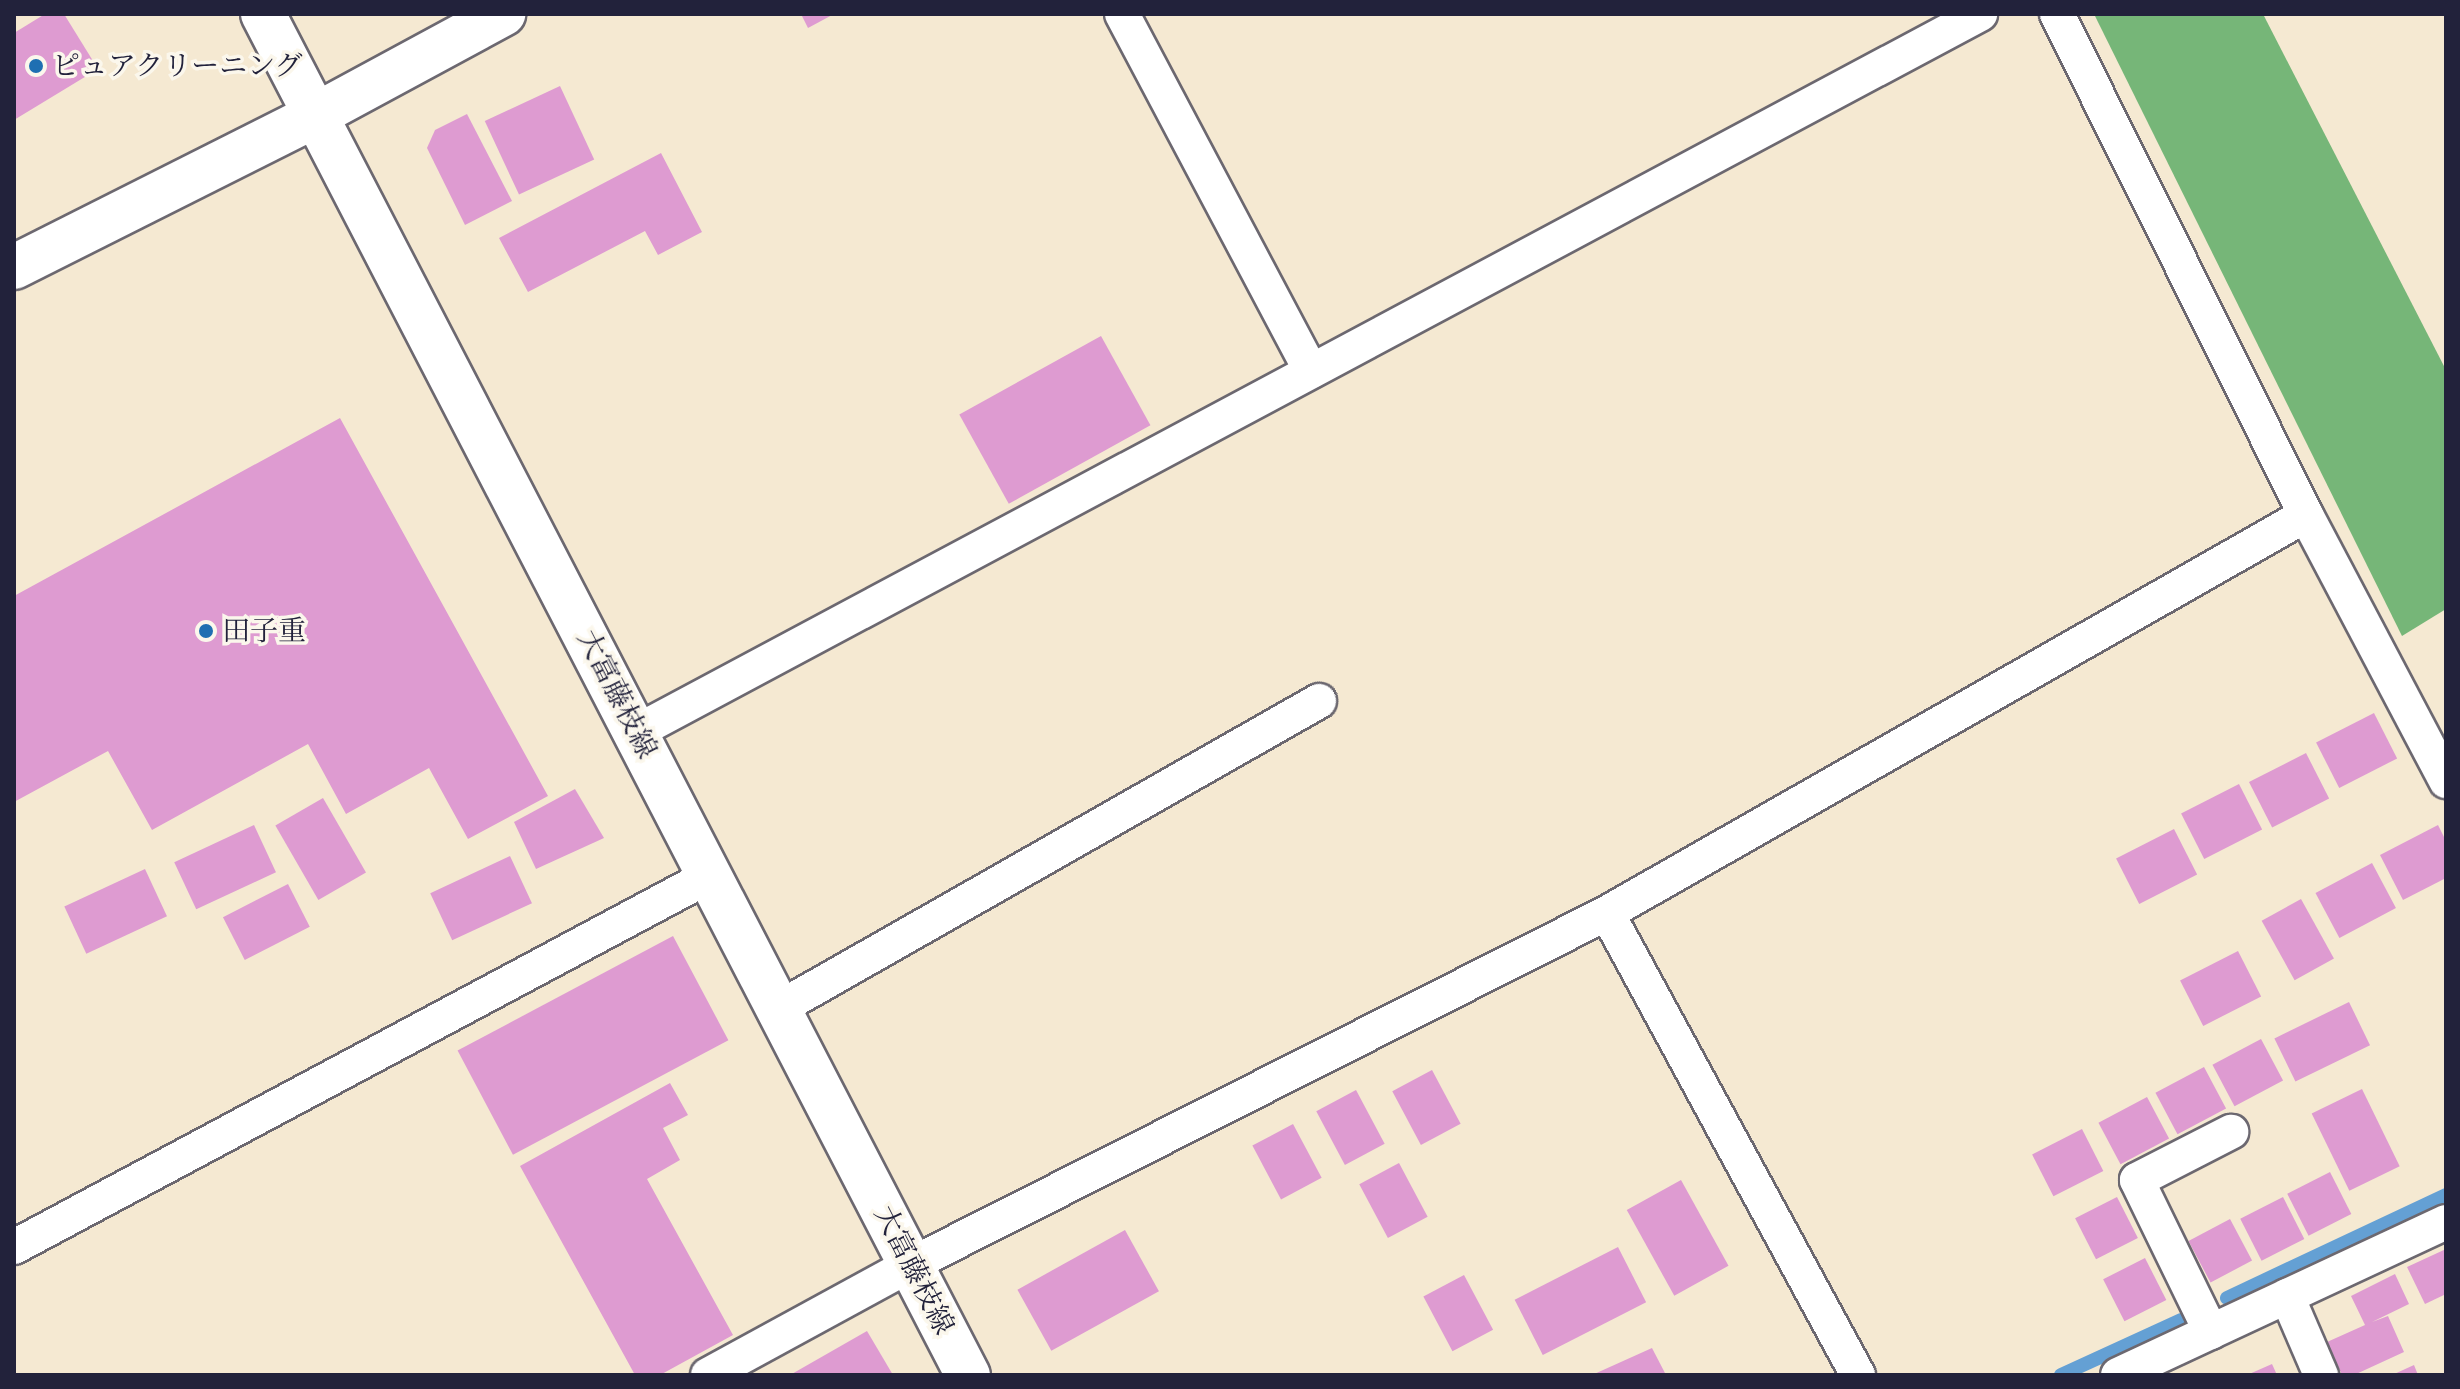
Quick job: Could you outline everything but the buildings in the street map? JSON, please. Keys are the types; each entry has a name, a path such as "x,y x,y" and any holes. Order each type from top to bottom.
{"main road":[{"name":"大富藤枝線","path":"263,14 781,1007 968,1375"},
{"path":"14,267 316,115 503,14"}],"street":[{"path":"1122,14 1311,371"},
{"path":"636,732 1980,14"},
{"path":"2057,14 2306,515 2446,781"},
{"path":"708,1375 910,1265 1607,913 2306,515"},
{"path":"781,1007 1319,701"},
{"path":"14,1247 711,875"},
{"path":"1607,913 1858,1375"},
{"path":"2211,1332 2137,1180 2231,1132"},
{"path":"2118,1375 2446,1222"},
{"path":"2287,1296 2321,1375"}],"green space":[{"path":"2094,14 2263,14 2446,370 2446,609 2402,636"}],"waterway":[{"path":"2227,1298 2446,1195"},
{"path":"2061,1375 2181,1320"}],"place":[{"name":"ピュアクリーニング","path":"36,66"},
{"name":"田子重","path":"206,631"}]}
